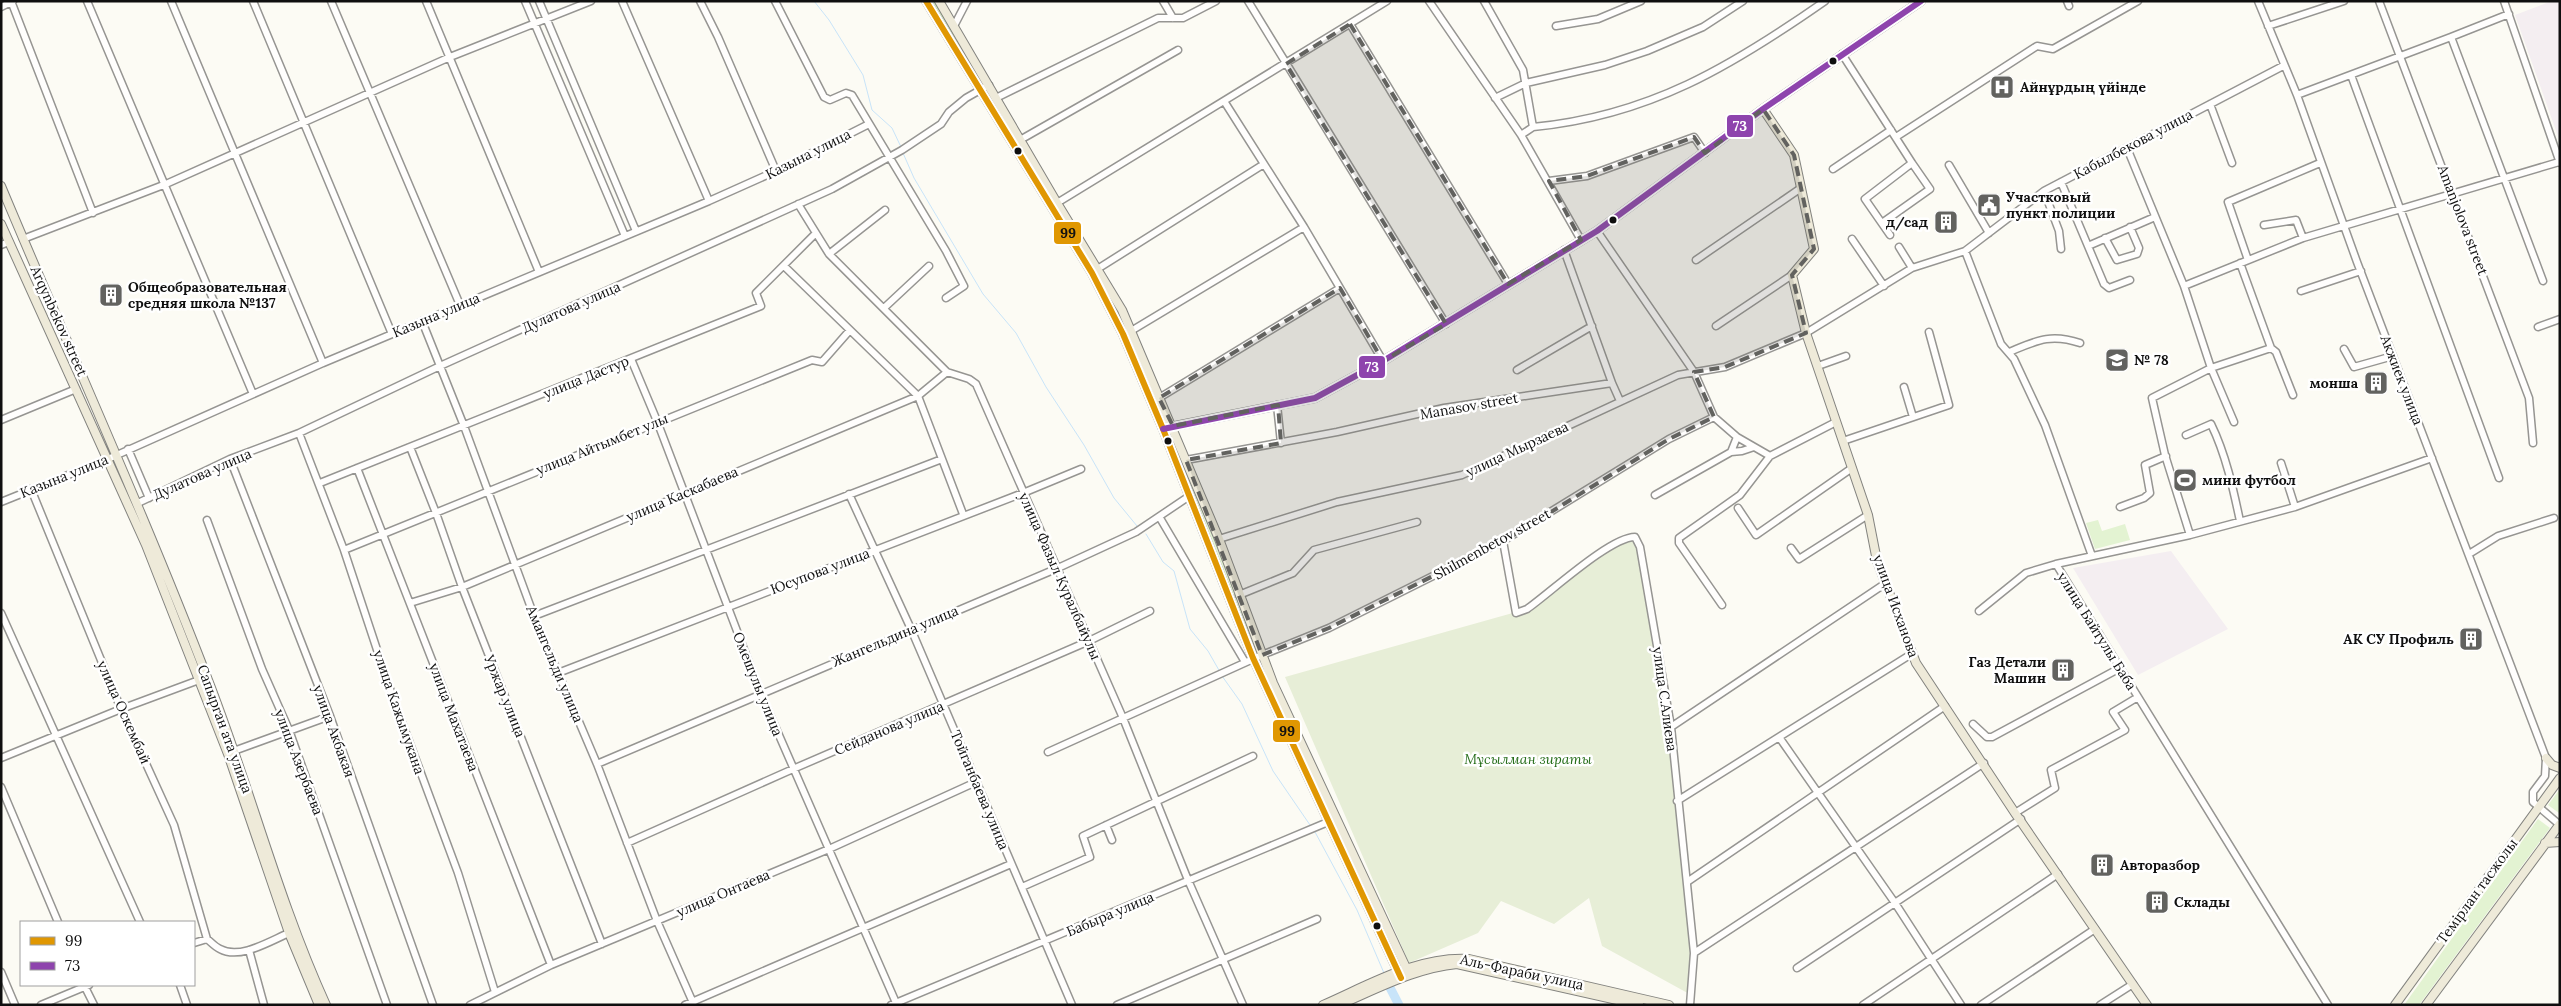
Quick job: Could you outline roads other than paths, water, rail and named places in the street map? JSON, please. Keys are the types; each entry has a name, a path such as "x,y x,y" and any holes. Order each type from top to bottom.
{"main road":[{"path":"926,1 1092,273 1114,316 1163,429 1188,497 1253,658 1400,975"},
{"path":"939,1 1057,203 1099,268 1122,310 1159,398 1173,426 1219,539 1262,655 1400,975"},
{"path":"1163,429 1315,398 1383,361 1597,231 1705,153 1763,108 1921,1"},
{"path":"1763,108 1794,155 1814,249 1792,275"},
{"name":"Arqynbekov street","path":"1,186 117,455"},
{"name":"Arqynbekov street","path":"1,224 5,243 108,459"},
{"name":"улица Исханова","path":"1792,275 1806,333 1868,515 1877,561 1916,663 2147,1005"},
{"path":"1114,316 1122,310"},
{"name":"Сапырган ата улица","path":"117,455 138,504 231,752 295,932 326,1005"},
{"name":"Сапырган ата улица","path":"108,459 146,545 199,680 231,752 289,933 319,1005"},
{"path":"2546,758 2552,765 2560,768"},
{"name":"Темірлан тасжолы","path":"2395,1005 2560,778"},
{"name":"Темірлан тасжолы","path":"2426,1005 2560,824"},
{"path":"2545,844 2560,842"},
{"name":"Аль-Фараби улица","path":"1378,985 1440,959 1469,959 1670,1005"},
{"name":"Аль-Фараби улица","path":"1400,975 1441,966 1468,965 1639,1005"},
{"path":"1323,1005 1378,985"},
{"path":"1339,1005 1378,985"}],"street":[{"path":"1,7 12,1 93,213"},
{"path":"87,1 254,394"},
{"path":"171,1 323,363"},
{"path":"253,1 392,334"},
{"path":"331,1 460,305"},
{"path":"426,1 539,272"},
{"path":"525,1 624,236"},
{"path":"539,1 636,231"},
{"path":"23,239 166,184 450,58 591,1"},
{"path":"622,1 709,201"},
{"path":"700,1 718,37 776,171"},
{"path":"775,1 824,97 830,100 849,93 891,156 964,283 962,289 946,298"},
{"path":"954,26 967,1"},
{"path":"1163,1 1173,18"},
{"path":"996,98 1158,18 1183,18 1216,1"},
{"path":"1248,1 1446,324"},
{"path":"1057,203 1387,1"},
{"path":"1429,1 1521,135 1581,240"},
{"path":"1484,1 1523,70 1533,127"},
{"path":"1556,26 1598,19 1641,1"},
{"path":"1495,98 1526,83 1605,65 1647,51 1703,27 1743,1"},
{"path":"1521,135 1533,127 1592,119 1628,109 1653,99 1732,63 1825,1"},
{"path":"1896,137 2037,46 2053,49 2138,1"},
{"name":"Акжиек улица","path":"2258,1 2283,66 2297,95 2320,163 2546,758"},
{"path":"2268,26 2326,4 2344,1"},
{"name":"Amanjolova street","path":"2379,1 2529,398 2533,443"},
{"path":"2184,286 2303,238 2560,163 2504,1"},
{"path":"2297,95 2509,14"},
{"path":"1350,24 1508,284"},
{"path":"2451,37 2543,281"},
{"path":"1020,140 1178,50"},
{"path":"1842,54 1930,189 1882,223"},
{"name":"Кабылбекова улица","path":"1806,333 1912,268 1965,251 2044,191 2283,66"},
{"path":"2351,75 2499,478"},
{"name":"Дулатова улица","path":"138,504 230,460 299,433 440,366 832,189 891,156 940,124 949,112 979,90 989,86"},
{"path":"1224,101 1304,227 1383,361"},
{"path":"2210,104 2232,163"},
{"name":"Казына улица","path":"1,502 108,459 323,363 709,201 776,171 869,124"},
{"path":"1834,168 1891,130"},
{"path":"1549,181 1587,176 1694,137 1705,153"},
{"path":"2127,148 2184,286 2211,368 2234,422"},
{"path":"1890,235 1865,199 1912,163"},
{"path":"2248,260 2228,202 2320,163"},
{"path":"1099,268 1264,164"},
{"path":"1949,165 1989,233"},
{"path":"2061,182 2104,284 2109,288 2130,280"},
{"path":"1696,260 1801,188"},
{"path":"2044,191 2059,232 2061,249"},
{"name":"улица Фазыл Куралбайулы","path":"798,204 829,254 947,372 969,379 976,384 1090,641 1188,880 1224,958 1243,1005"},
{"path":"829,254 885,210"},
{"path":"2088,246 2155,217"},
{"path":"2264,225 2296,220 2303,238"},
{"path":"1131,331 1304,227"},
{"path":"2105,238 2117,260 2136,254 2139,248 2130,228"},
{"path":"1597,231 1694,372 1714,416 1737,436 1770,456"},
{"name":"улица Дастур","path":"320,483 761,306 756,293 815,234"},
{"path":"1852,239 1884,286"},
{"path":"1899,248 1912,268"},
{"path":"1564,250 1620,401"},
{"path":"1965,251 2001,344 2014,358 2045,425 2092,556"},
{"path":"2240,264 2271,348 2276,352 2293,395"},
{"path":"784,266 918,396 963,514"},
{"path":"884,308 928,266"},
{"path":"2301,290 2361,271"},
{"path":"1716,326 1792,275"},
{"path":"1159,398 1340,288"},
{"path":"2538,327 2560,319"},
{"name":"Амангельди улица","path":"422,321 464,426 534,616 597,764 657,921 693,1003"},
{"path":"1517,370 1592,326"},
{"name":"улица Айтымбет улы","path":"344,550 657,421 812,360 822,362 850,330"},
{"path":"1843,441 1949,405 1929,332"},
{"name":"улица Мырзаева","path":"1219,539 1337,502 1462,475 1678,375 1725,367 1806,333"},
{"path":"2009,352 2046,338 2068,339 2080,343"},
{"path":"2190,535 2166,456 2152,398 2211,368 2271,348"},
{"path":"2344,348 2354,367 2393,356"},
{"path":"1818,366 1846,356"},
{"name":"Омешулы улица","path":"631,359 657,421 761,694 863,927 894,1004"},
{"name":"улица Каскабаева","path":"410,604 462,587 918,396 947,372"},
{"name":"Manasov street","path":"1186,460 1281,443 1444,408 1612,383"},
{"path":"1904,387 1913,417"},
{"path":"1,420 76,389"},
{"path":"1277,405 1281,443"},
{"name":"Shilmenbetov street","path":"1048,752 1253,658 1329,628 1502,541 1669,439 1714,416"},
{"path":"1722,604 1679,542 1679,538 1740,495 1770,456 1836,422"},
{"path":"2186,435 2211,424 2219,440 2240,521"},
{"name":"улица Кажымукана","path":"299,433 320,483 393,698 458,873 495,992"},
{"path":"1731,452 1737,436"},
{"name":"Уржар улица","path":"410,447 462,587 602,944"},
{"path":"1655,495 1731,452 1754,447"},
{"path":"128,449 149,498"},
{"path":"2120,507 2144,498 2150,492 2145,465 2166,456"},
{"name":"улица Байтулы Баба","path":"2328,1005 2056,564 2190,535 2294,507 2432,458"},
{"path":"534,616 942,459"},
{"name":"улица Акбакая","path":"230,460 330,716 433,1005"},
{"path":"2281,463 2294,507"},
{"name":"улица Махатаева","path":"358,468 551,965"},
{"name":"Юсупова улица","path":"558,673 963,514 1023,493 1081,468"},
{"path":"1738,508 1756,535 1852,468"},
{"name":"улица Оскембай","path":"31,489 121,709 174,825 207,939"},
{"name":"Тойганбаева улица","path":"849,494 911,629 1072,1005"},
{"name":"Жангельдина улица","path":"597,764 1058,568 1136,532 1160,518 1188,497"},
{"path":"1791,548 1799,558 1868,515"},
{"path":"1160,518 1245,662"},
{"path":"2469,554 2498,536 2554,518"},
{"name":"улица Азербаева","path":"207,520 262,669 289,730 387,1005"},
{"path":"1239,595 1293,573 1314,550 1417,522"},
{"name":"улица С.Алиева","path":"1502,541 1516,613 1527,609 1606,548 1625,537 1635,537 1640,547 1671,727 1677,801 1694,953 1690,1005"},
{"path":"1979,611 2026,573 2056,564"},
{"path":"1671,727 1886,583"},
{"name":"Сейданова улица","path":"627,843 793,768 943,706 1090,641 1150,610"},
{"path":"1,613 54,735 140,921"},
{"path":"1677,801 1913,653"},
{"path":"1973,724 1987,737 1992,737 2120,668"},
{"path":"1,758 54,735 199,680"},
{"path":"1797,968 1895,903 2055,788 2051,770 2125,730 2113,712 2138,697"},
{"path":"1687,882 1945,706"},
{"path":"231,752 330,716"},
{"path":"1779,736 1895,903 1961,1005"},
{"path":"1022,887 1090,857 1083,836 1253,756"},
{"path":"2546,758 2544,776 2532,796 2533,802 2560,824"},
{"path":"1694,953 1984,763"},
{"name":"улица Онтаева","path":"470,1005 484,1002 495,992 551,965 829,849 976,782"},
{"path":"1,787 58,921"},
{"name":"Бабыра улица","path":"894,1004 1328,822"},
{"path":"1106,825 1112,840"},
{"path":"685,1005 1011,864"},
{"path":"1863,1005 2058,874"},
{"path":"1117,1005 1317,919"},
{"path":"1981,1005 2095,929"},
{"path":"195,943 207,939 220,950 234,952 249,950 289,933"},
{"path":"249,950 264,1005"},
{"path":"1,972 16,1005"},
{"path":"2100,1005 2133,984"},
{"path":"41,1005 84,986"},
{"path":"86,986 94,1005"},
{"path":"180,986 187,1005"}],"waterway":[{"path":"814,1 829,20 863,75 872,110 892,128 901,147"},
{"path":"903,153 914,178 983,294 1016,333 1046,387 1084,445 1114,498 1137,526"},
{"path":"1146,534 1163,562 1174,571 1190,629 1208,651 1220,672"},
{"path":"1222,676 1242,704 1273,771 1310,825"},
{"path":"1315,832 1357,910 1384,973"},
{"path":"1385,978 1399,1005"}],"place":[{"name":"Айнұрдың үйінде","path":"2002,87"},
{"name":"Участковый пункт полиции","path":"1989,205"},
{"name":"д/сад","path":"1946,222"},
{"name":"Общеобразовательная средняя школа №137","path":"111,295"},
{"name":"№ 78","path":"2117,360"},
{"name":"монша","path":"2376,383"},
{"name":"мини футбол","path":"2185,480"},
{"name":"АК СУ Профиль","path":"2471,639"},
{"name":"Газ Детали Машин","path":"2063,670"},
{"name":"Авторазбор","path":"2102,865"},
{"name":"Склады","path":"2157,902"}],"park label":[{"name":"Мұсылман зираты","path":"1528,759"}]}
